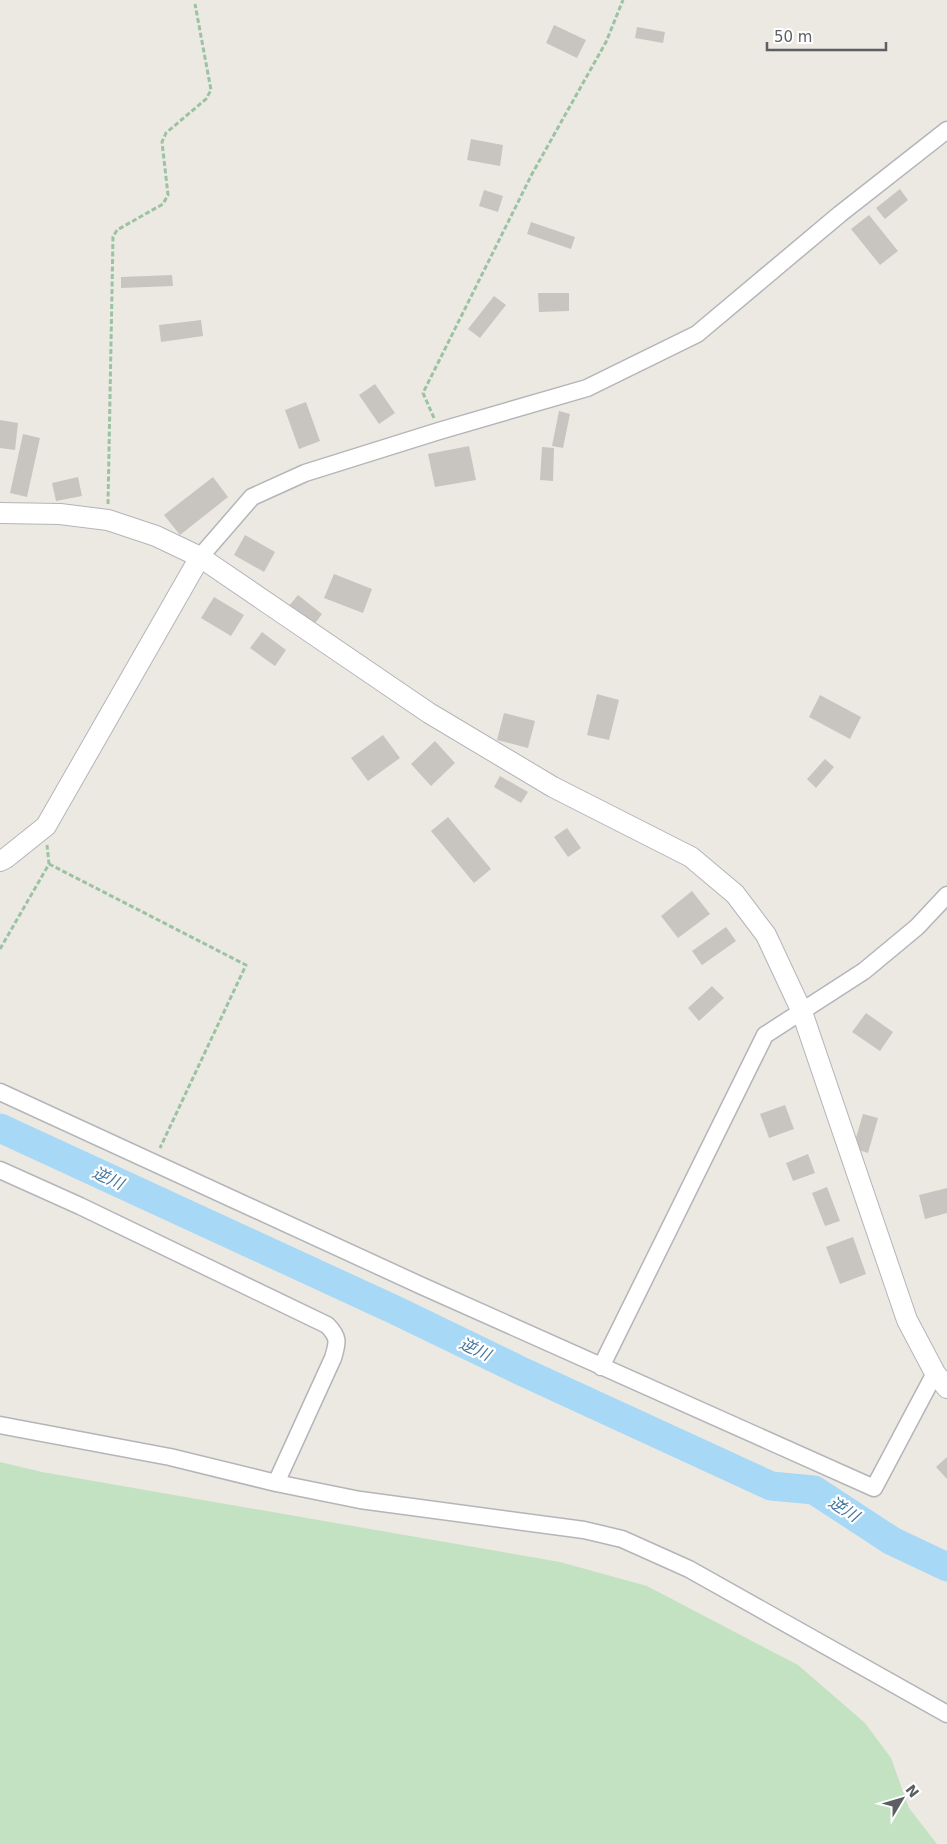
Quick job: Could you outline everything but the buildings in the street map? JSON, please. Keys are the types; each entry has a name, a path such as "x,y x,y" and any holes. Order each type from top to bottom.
{"street":[{"path":"0,861 46,826 200,557 252,497 305,473 439,431 588,388 697,334 840,214 947,130"},
{"path":"0,513 60,514 108,520 156,536 200,557 429,713 553,786 691,857 735,894 766,935 802,1012 907,1320 941,1380 874,1488 601,1367 0,1092"},
{"path":"601,1367 765,1035 864,971 917,927 947,895"},
{"path":"0,1170 80,1206 327,1325 336,1334 337,1346 333,1358 276,1483"},
{"path":"0,1425 170,1457 276,1483 360,1500 584,1530 622,1539 689,1569 947,1714"}],"path":[{"path":"439,431 423,392 532,174 606,42 623,0"},
{"path":"108,520 114,237 117,230 163,204 168,195 162,142 166,133 206,99 211,90 195,4"},
{"path":"0,949 49,864 246,965 154,1162"}],"green space":[{"path":"0,1462 42,1472 560,1562 647,1586 798,1665 865,1723 891,1758 909,1808 937,1844 0,1844"}],"waterway":[{"name":"逆川","path":"0,1128 771,1486 814,1490 892,1541 947,1567"}]}
